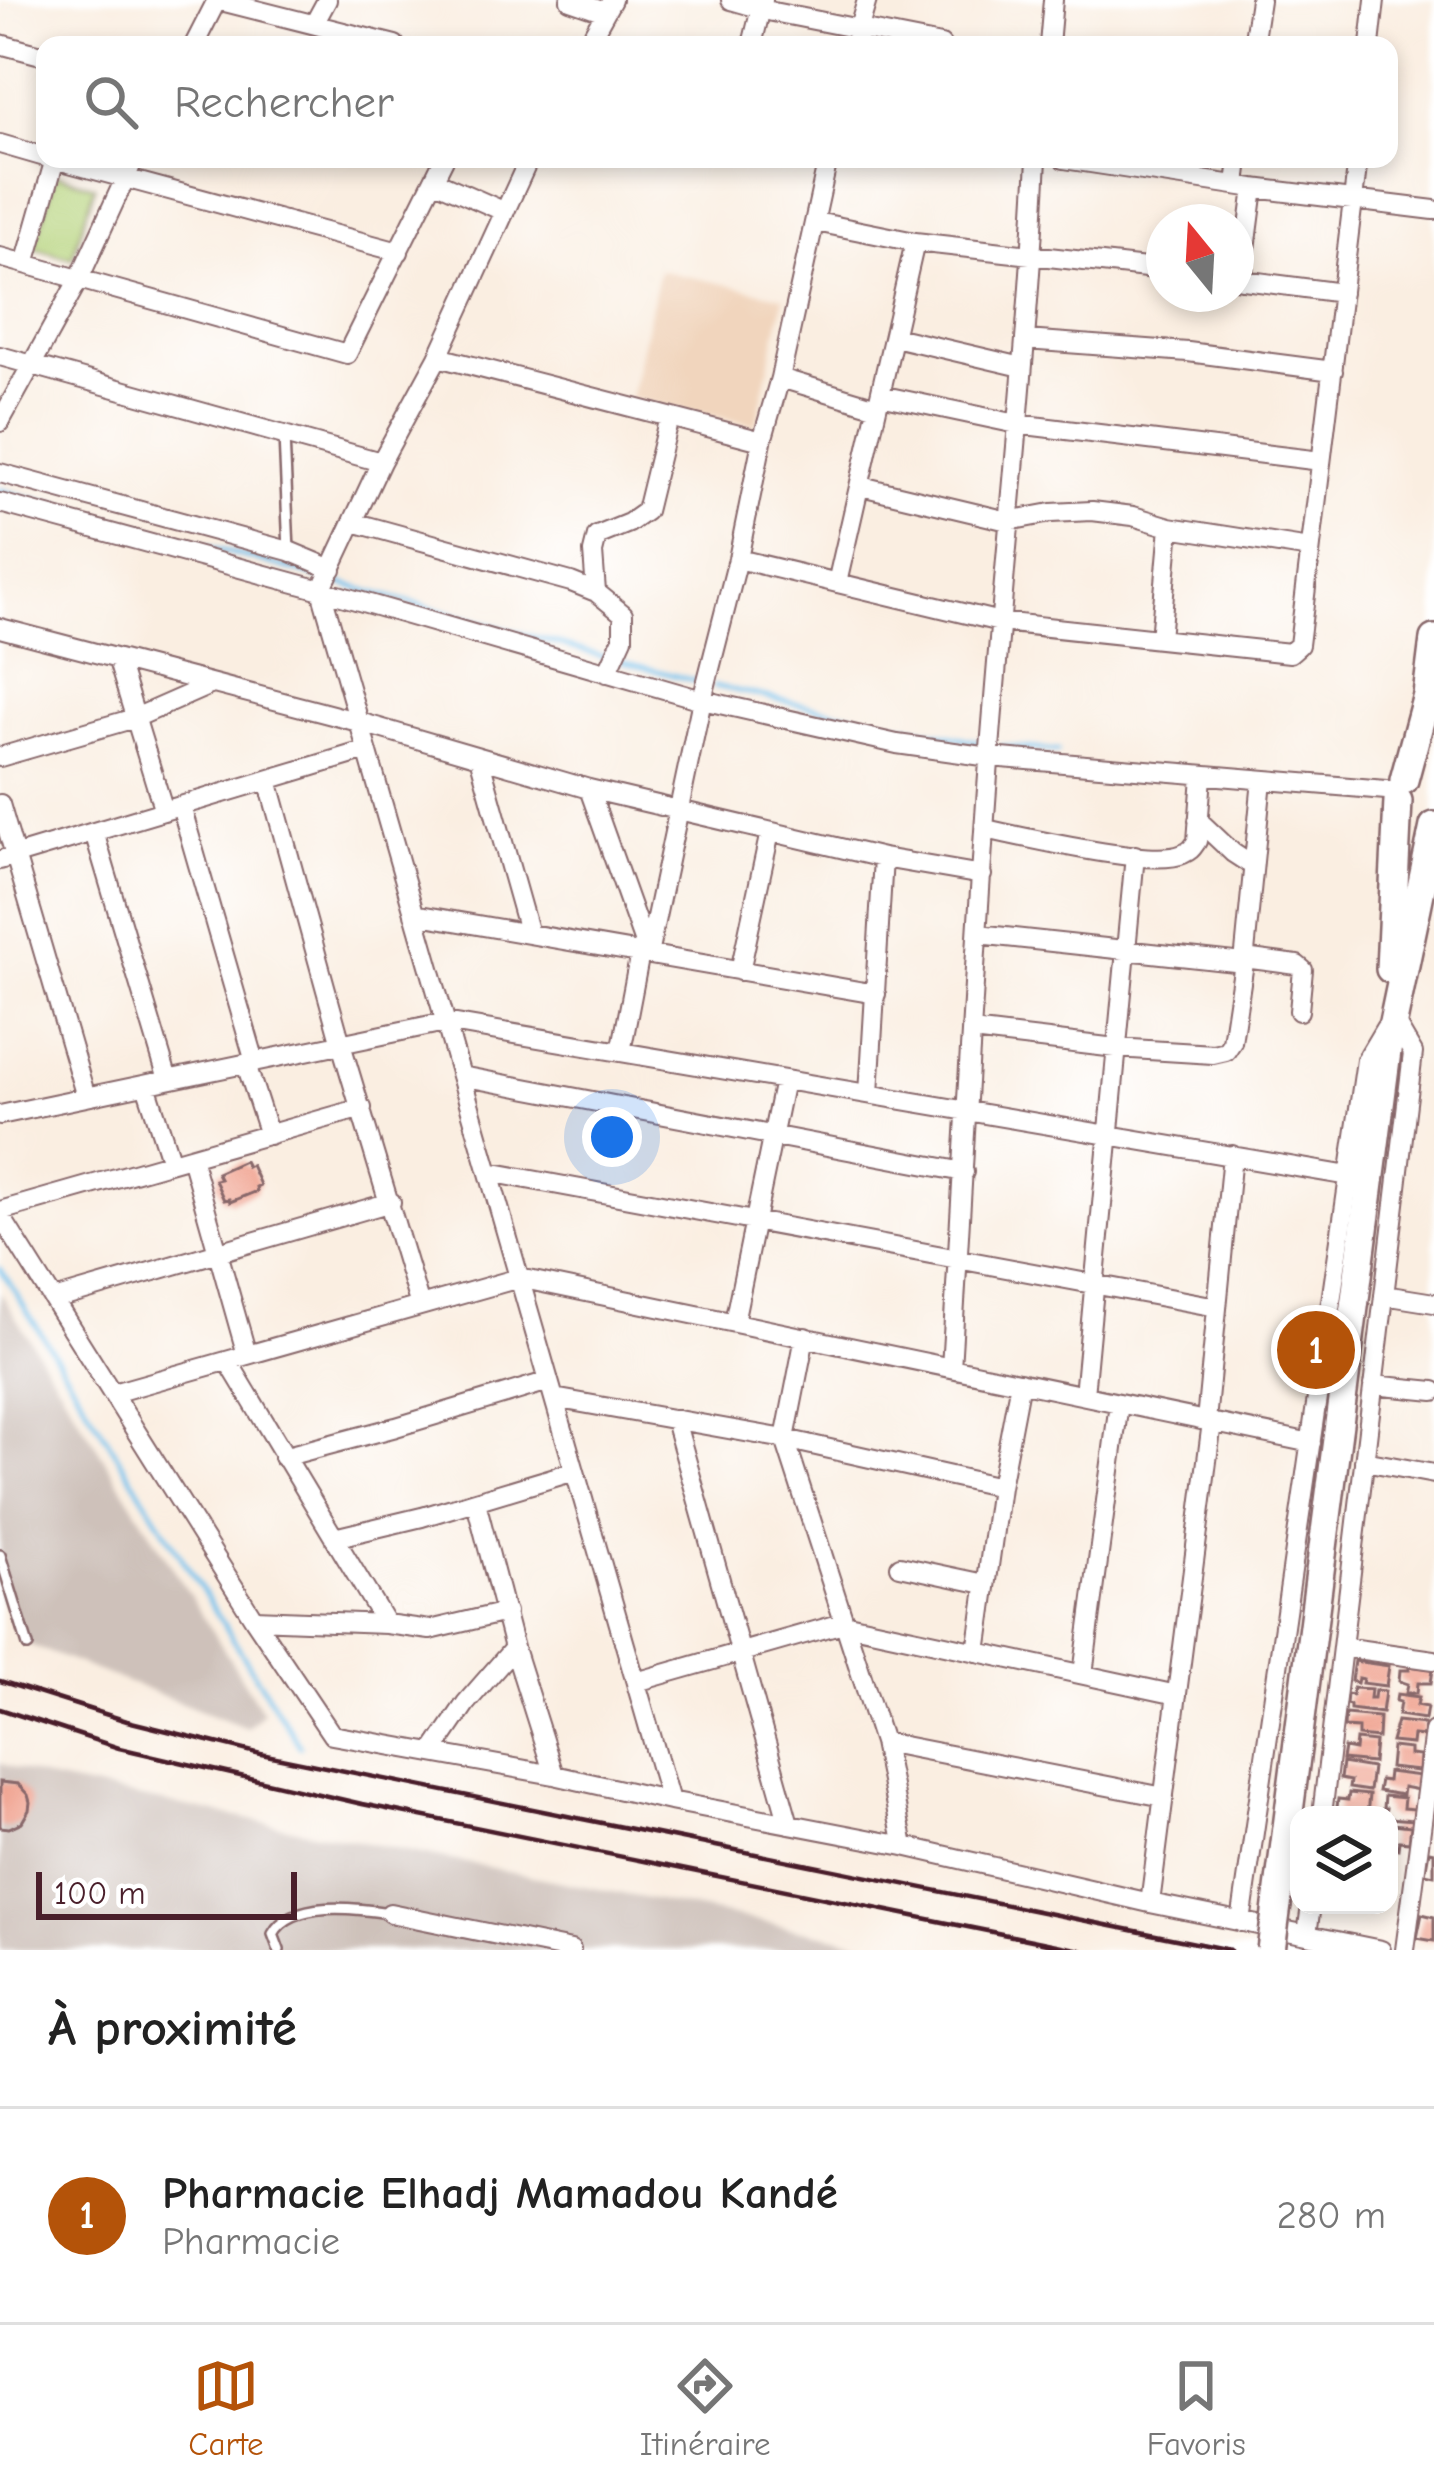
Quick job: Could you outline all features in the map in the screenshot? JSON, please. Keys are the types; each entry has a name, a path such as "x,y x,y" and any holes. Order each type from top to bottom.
{"street":[{"path":"199,36 217,0 360,36"},
{"path":"314,24 327,0"},
{"path":"570,0 608,6 592,36"},
{"path":"731,0 762,4 853,36"},
{"path":"856,36 867,0"},
{"path":"1050,36 1053,0"},
{"path":"1254,36 1260,0"},
{"path":"1371,36 1375,0"},
{"path":"754,36 762,4"},
{"path":"0,44 36,54"},
{"path":"0,144 36,154"},
{"path":"25,264 52,168"},
{"path":"87,168 399,252"},
{"path":"0,422 79,279 129,168"},
{"path":"0,257 347,354 440,168 503,211"},
{"path":"524,168 438,357 381,462 321,590 670,1801"},
{"path":"621,1052 826,168"},
{"path":"951,1368 990,757 1037,168"},
{"path":"1124,168 1434,210"},
{"path":"1241,168 1244,204"},
{"path":"738,559 1000,622 1296,651 1357,168"},
{"path":"816,221 915,242 1146,268"},
{"path":"836,583 915,242"},
{"path":"1254,281 1342,293"},
{"path":"894,337 1022,367"},
{"path":"1026,340 1165,349 1333,371"},
{"path":"0,356 381,462"},
{"path":"438,357 762,441"},
{"path":"780,378 879,401 1017,424 1321,461"},
{"path":"596,592 593,552 597,536 646,511 669,417"},
{"path":"0,473 289,551 332,569"},
{"path":"860,486 1008,521 1091,511 1310,549"},
{"path":"0,503 702,700 897,743 990,757 1400,791"},
{"path":"353,522 596,592 623,614 623,638 607,673"},
{"path":"1160,639 1170,527"},
{"path":"0,628 359,722 589,789 883,858 982,875"},
{"path":"1270,1950 1389,1031 1400,791 1426,695 1434,639"},
{"path":"118,661 135,718 172,808 269,1135"},
{"path":"0,757 135,718 210,685"},
{"path":"8,858 367,750"},
{"path":"479,757 529,934"},
{"path":"1400,791 1418,771 1434,772"},
{"path":"985,829 1092,850 1166,858 1182,855 1196,841 1202,776"},
{"path":"268,780 340,1044 421,1306"},
{"path":"972,1031 1116,1048 1226,1051 1232,1042 1244,960 1262,780"},
{"path":"589,789 644,954"},
{"path":"1241,1922 1366,1060 1389,1031 1434,823 1409,818 1400,791"},
{"path":"0,804 8,858 86,1097"},
{"path":"1198,820 1253,866"},
{"path":"94,832 168,1080"},
{"path":"740,970 770,832"},
{"path":"1084,1395 1135,855"},
{"path":"869,1094 883,858"},
{"path":"414,914 876,994"},
{"path":"979,934 1297,964 1303,970 1299,1011"},
{"path":"0,1093 3,1114 445,1022 1349,1176"},
{"path":"1323,1806 1413,1053 1389,1031"},
{"path":"461,1076 964,1172"},
{"path":"734,1322 784,1080"},
{"path":"146,1085 218,1252 238,1358 283,1457 386,1624"},
{"path":"362,1108 0,1213 332,1735 904,1846 1381,1950"},
{"path":"1150,1903 1209,1422 1232,1156"},
{"path":"489,1172 1217,1306"},
{"path":"54,1300 391,1202"},
{"path":"113,1393 519,1278 1311,1443"},
{"path":"1384,1295 1434,1303"},
{"path":"805,1337 785,1439 883,1742 904,1846"},
{"path":"977,1652 1020,1382"},
{"path":"1373,1385 1434,1391"},
{"path":"283,1457 552,1390 1000,1487"},
{"path":"1083,1674 1119,1402"},
{"path":"675,1420 789,1824"},
{"path":"1364,1461 1434,1474"},
{"path":"334,1538 575,1472"},
{"path":"476,1502 554,1775"},
{"path":"900,1566 986,1584"},
{"path":"254,1619 430,1630 506,1612"},
{"path":"636,1682 843,1623 1177,1695"},
{"path":"1342,1647 1434,1660"},
{"path":"432,1753 466,1703 514,1648"},
{"path":"1405,1950 1434,1731"},
{"path":"883,1742 1164,1797"},
{"path":"390,1913 571,1950"},
{"path":"1307,1935 1310,1914"}],"lane":[{"path":"284,435 289,551"},
{"path":"0,1555 28,1646"},
{"path":"279,1950 275,1928 293,1916 332,1907 390,1913"}],"shaded area":[{"path":"659,270 784,297 756,425 631,398"},
{"path":"0,1292 263,1712 247,1728 29,1645 0,1598"},
{"path":"0,1763 52,1780 902,1950 0,1950"}],"green space":[{"path":"56,174 95,186 72,259 34,248"}],"building":[{"path":"244,1161 247,1167 251,1165 260,1185 257,1191 224,1200 215,1180 220,1179 217,1173"},
{"path":"1354,1661 1389,1666 1386,1686 1362,1683 1358,1678 1357,1683 1351,1681"},
{"path":"1409,1666 1433,1669 1431,1683 1418,1683 1417,1693 1406,1693 1408,1684 1399,1681 1400,1670 1409,1670"},
{"path":"1353,1688 1371,1689 1370,1698 1375,1690 1385,1691 1382,1713 1350,1709 1347,1694 1352,1695"},
{"path":"1397,1694 1419,1697 1417,1705 1427,1707 1425,1719 1398,1715"},
{"path":"1345,1714 1379,1717 1378,1738 1358,1736 1358,1728 1344,1727"},
{"path":"1397,1721 1424,1724 1423,1736 1413,1735 1412,1744 1391,1742"},
{"path":"1356,1740 1375,1742 1373,1763 1342,1760 1344,1748 1355,1750"},
{"path":"1392,1747 1410,1749 1410,1755 1420,1756 1419,1771 1390,1768"},
{"path":"1342,1763 1372,1768 1369,1791 1349,1788 1350,1781 1340,1779"},
{"path":"1388,1772 1420,1776 1418,1790 1403,1787 1402,1795 1378,1791"},
{"path":"0,1782 18,1784 30,1802 22,1822 9,1828 0,1827"},
{"path":"1349,1793 1369,1795 1368,1806 1337,1806 1338,1799 1348,1800"},
{"path":"1384,1796 1404,1798 1403,1808 1416,1809 1414,1820 1398,1819 1398,1806 1383,1806"},
{"path":"1398,1825 1411,1826 1409,1842 1399,1841 1398,1849"},
{"path":"1429,1851 1434,1852 1434,1875 1425,1873"},
{"path":"1422,1914 1434,1917 1434,1941 1417,1938"}],"waterway":[{"path":"0,490 322,578"},
{"path":"333,581 605,657"},
{"path":"621,661 699,682"},
{"path":"714,686 981,742"},
{"path":"1002,746 1058,751"},
{"path":"0,1268 300,1746"}],"railway":[{"path":"0,1681 127,1721 261,1754 1230,1950"},
{"path":"0,1709 119,1748 362,1804 1081,1950"}],"place":[{"name":"Pharmacie Elhadj Mamadou Kandé","path":"1316,1350"}]}
